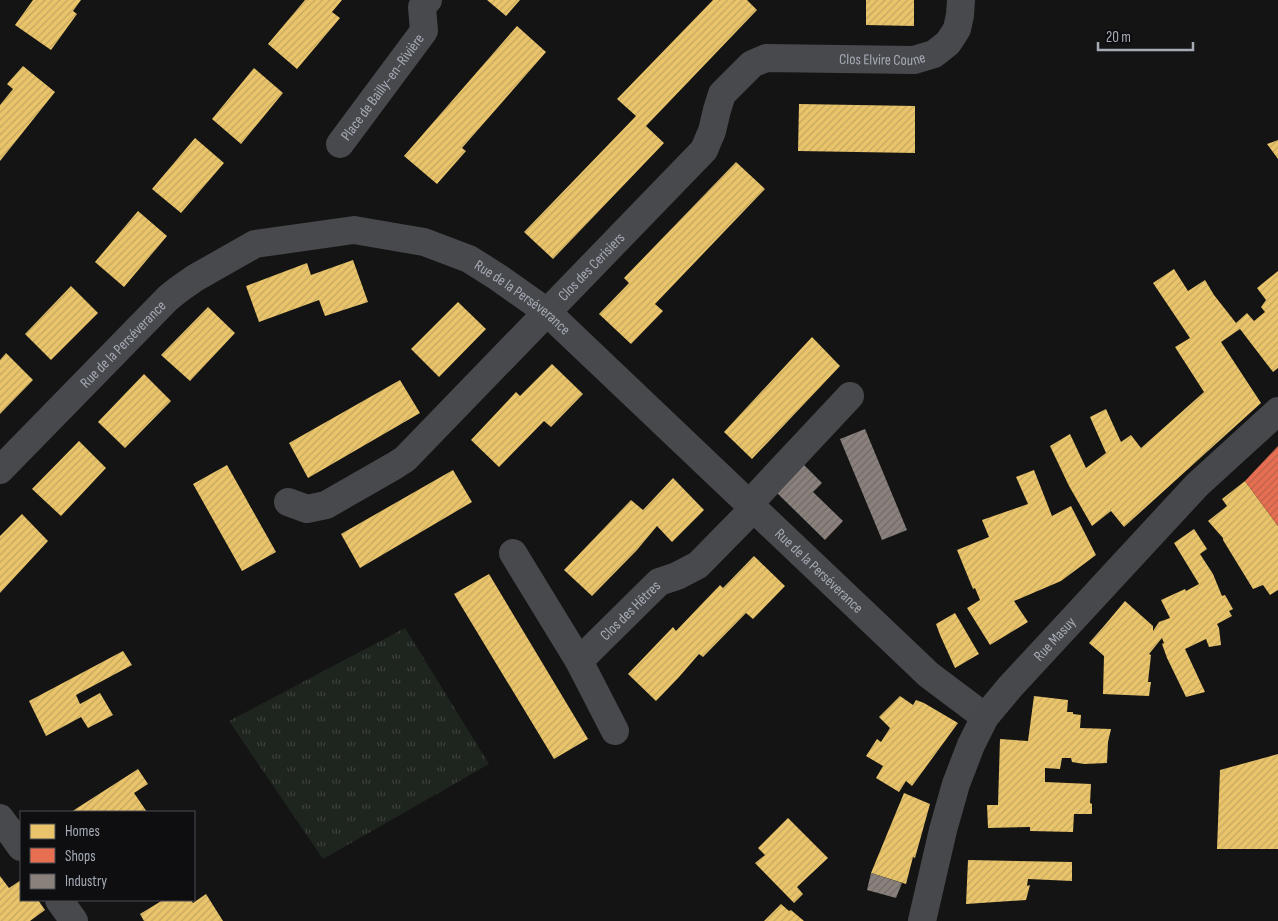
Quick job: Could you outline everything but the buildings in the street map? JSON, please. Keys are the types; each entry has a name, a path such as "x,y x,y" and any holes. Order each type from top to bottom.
{"street":[{"name":"Clos Elvire Coune","path":"766,58 914,60 921,58 934,54 948,43 957,29 961,0"},
{"name":"Place de Bailly-en-Rivière","path":"340,144 424,31 422,2"},
{"name":"Clos des Cerisiers","path":"288,502 307,509 326,505 405,459 704,150 712,131 716,110 722,94 752,64 766,58"},
{"name":"Rue de la Perséverance","path":"0,470 168,298 195,278 255,244 354,230 424,242 469,260 499,278 547,312 929,675 985,717"},
{"name":"Clos des Hêtres","path":"579,661 659,582 677,576 698,565 850,396"},
{"name":"Rue Masuy","path":"922,921 943,830 956,784 971,745 985,717 1010,687 1191,491 1278,411"},
{"path":"514,553 579,661 615,731"},
{"path":"0,818 20,846"},
{"path":"60,901 74,921"}],"green space":[{"path":"405,628 489,764 323,859 229,721"}]}
